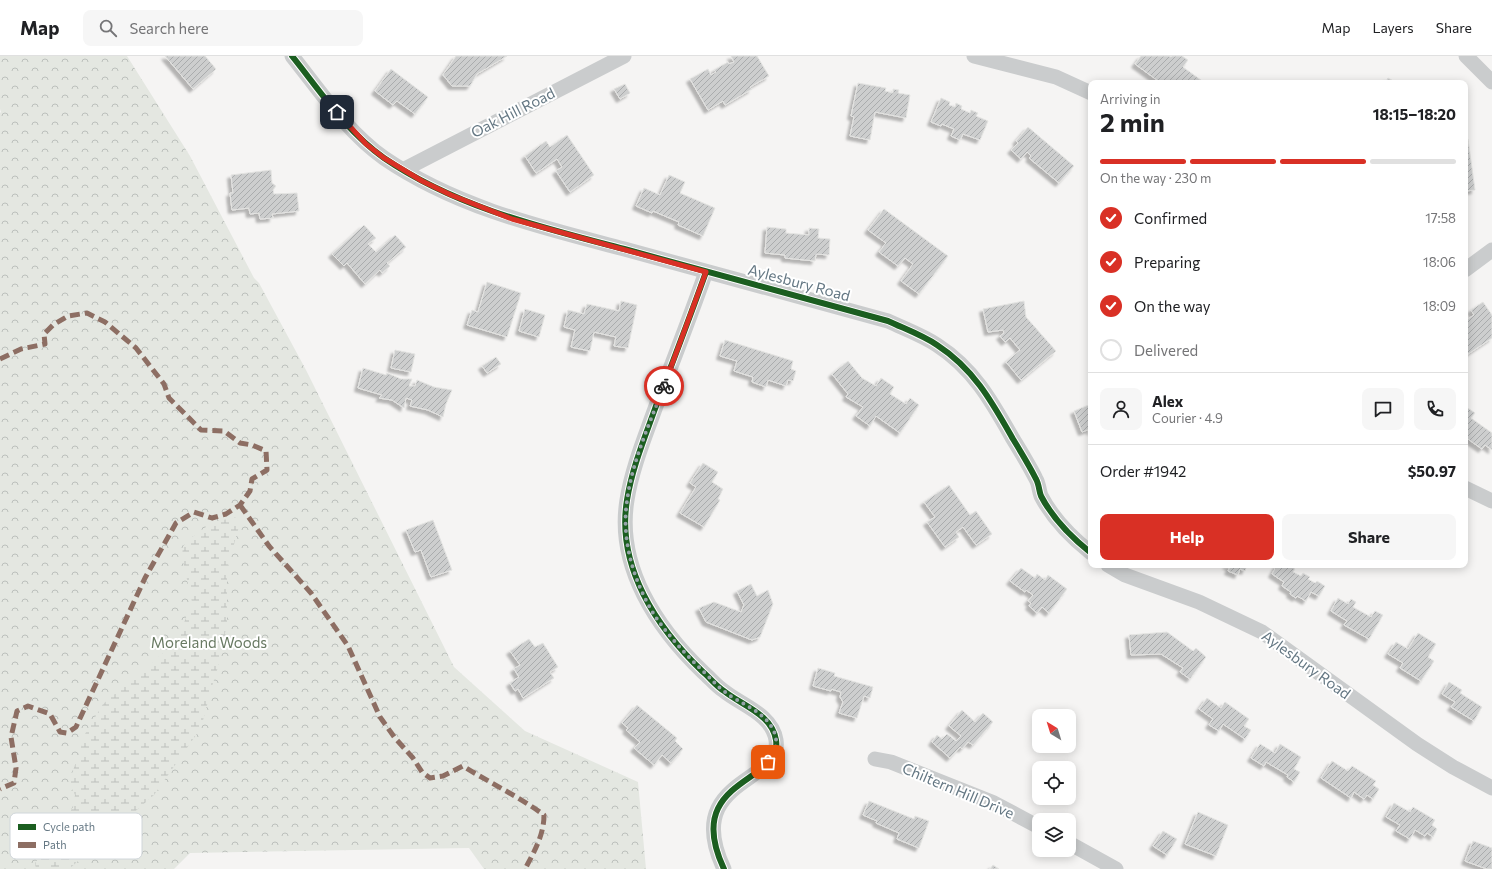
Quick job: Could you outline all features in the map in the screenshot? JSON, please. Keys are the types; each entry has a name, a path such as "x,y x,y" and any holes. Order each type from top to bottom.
{"street":[{"name":"Aylesbury Road","path":"292,56 366,144 403,170 451,195 512,219 888,321 922,336 937,345 953,357 980,385 992,402 1037,480 1041,495 1060,524 1076,542 1088,551"},
{"name":"Oak Hill Road","path":"403,170 624,56"},
{"path":"974,56 1056,77 1088,92"},
{"path":"1466,56 1492,82"},
{"path":"1468,268 1492,250"},
{"path":"706,272 640,452 626,502 626,519 627,536 633,570 646,600 656,617 680,648 723,691 761,716 771,726 776,740 776,750 768,762 729,792 719,806 713,820 712,837 717,854 724,869"},
{"path":"1468,489 1492,501"},
{"name":"Aylesbury Road","path":"1113,568 1125,575 1199,602 1262,632 1417,744 1453,767 1492,788"},
{"name":"Chiltern Hill Drive","path":"875,759 891,762 994,803 1032,823"},
{"path":"1076,847 1116,869"}],"green space":[{"name":"Moreland Woods","path":"0,56 127,56 190,156 254,278 259,283 306,370 454,667 525,731 638,782 646,869 484,869 469,848 190,853 174,869 0,869"},
{"path":"238,517 240,523 227,569 227,624 218,667 201,728 154,795 133,813 69,813 73,807 75,795 69,783 85,734 103,704 162,654 182,628 192,602 182,557 183,546 192,537 213,522"},
{"path":"38,859 80,859 69,869 36,869 35,863"}],"building":[{"path":"165,56 205,56 216,69 193,89"},
{"path":"456,56 507,56 477,74 470,86 452,86 443,75"},
{"path":"731,56 757,56 769,76 750,87 752,89 725,105 723,101 708,110 690,79 708,69 711,75 716,72 714,70 728,62 729,64 734,62"},
{"path":"1141,56 1182,56 1188,60 1183,67 1201,80 1157,80 1135,64"},
{"path":"391,69 428,97 415,114 397,101 393,105 375,91"},
{"path":"858,83 886,88 885,91 893,93 893,89 899,90 898,93 910,95 906,118 875,112 870,140 850,136 854,117 851,116"},
{"path":"625,84 630,93 620,99 614,89"},
{"path":"941,98 950,102 949,105 955,107 956,103 962,106 961,109 970,113 971,110 978,113 976,116 988,121 980,140 963,134 960,140 951,136 954,129 942,124 941,126 931,122"},
{"path":"1028,127 1074,166 1059,183 1029,158 1031,156 1027,152 1021,159 1011,150 1018,143 1016,141"},
{"path":"567,135 594,175 570,192 556,171 562,167 557,159 536,173 525,156 546,141 550,147"},
{"path":"1468,139 1475,190 1468,191"},
{"path":"271,170 272,183 276,186 273,190 274,194 297,193 299,211 272,214 273,218 260,219 259,213 250,214 249,208 232,210 230,193 233,193 231,175"},
{"path":"669,175 685,182 680,193 715,208 703,236 678,225 679,222 653,211 652,213 636,206 644,188 660,195"},
{"path":"884,209 948,256 919,294 901,281 913,264 905,258 898,266 879,252 886,243 868,230"},
{"path":"364,225 376,238 368,244 376,252 395,235 406,247 387,263 390,266 382,273 380,270 365,284 347,263 344,266 332,254"},
{"path":"767,227 786,229 786,233 809,235 809,228 819,229 818,238 830,239 829,255 816,254 815,261 785,258 785,255 765,253"},
{"path":"487,282 521,293 507,337 467,325 472,310 478,312"},
{"path":"621,301 637,305 628,348 614,346 616,337 594,332 590,351 571,347 575,330 564,327 568,310 584,314 587,304 619,311"},
{"path":"1024,301 1026,317 1056,351 1021,380 1006,362 1020,350 1010,338 1005,342 1000,336 1004,333 1003,330 988,332 983,309"},
{"path":"1483,302 1492,315 1492,338 1468,354 1468,319 1474,315 1471,310"},
{"path":"525,309 545,315 539,337 519,331"},
{"path":"725,340 793,361 791,369 796,371 793,381 788,380 786,386 768,380 766,387 752,382 753,377 734,371 737,361 720,356"},
{"path":"395,350 415,354 411,372 391,368"},
{"path":"496,357 501,364 487,373 482,366"},
{"path":"848,361 862,378 876,386 881,378 894,387 890,394 906,404 910,398 919,405 900,433 876,416 870,426 856,416 863,407 846,397 848,394 832,374"},
{"path":"363,368 386,375 387,373 401,379 412,379 409,386 415,386 417,380 434,387 452,390 446,404 443,417 428,410 410,406 412,400 406,398 404,408 392,400 379,398 382,395 358,388"},
{"path":"1088,405 1088,430 1082,432 1074,411"},
{"path":"1468,408 1475,413 1471,418 1492,433 1492,450 1485,445 1482,449 1468,439"},
{"path":"703,463 718,472 712,482 723,489 718,499 720,500 704,527 680,513 696,487 690,483"},
{"path":"949,485 970,515 976,511 992,534 976,545 963,527 956,532 959,537 945,547 927,522 935,517 924,502"},
{"path":"433,520 452,570 431,577 421,550 415,552 406,530"},
{"path":"1021,568 1035,578 1037,574 1045,580 1048,575 1067,589 1049,613 1042,607 1037,613 1029,606 1031,603 1028,601 1033,595 1026,590 1025,592 1010,581"},
{"path":"1230,568 1246,568 1245,571 1240,569 1238,575 1228,571"},
{"path":"1275,568 1293,568 1295,569 1293,572 1301,576 1303,573 1310,577 1308,579 1315,583 1317,581 1325,586 1319,596 1311,592 1306,601 1297,596 1296,598 1290,594 1291,592 1282,586 1284,582 1272,574"},
{"path":"751,584 757,596 768,590 773,604 760,637 752,640 706,622 699,608 714,602 741,612 744,605 737,591"},
{"path":"1338,598 1348,604 1351,599 1356,602 1353,607 1371,617 1375,611 1383,615 1369,639 1344,625 1347,621 1331,611"},
{"path":"1167,632 1193,651 1196,648 1206,657 1190,679 1180,672 1183,668 1161,654 1131,655 1129,635"},
{"path":"1418,633 1436,644 1428,657 1434,661 1421,681 1400,668 1403,663 1388,654 1396,642 1408,649"},
{"path":"529,639 535,647 543,643 558,667 550,672 554,678 523,698 518,689 515,691 510,683 519,677 514,669 520,665 510,651"},
{"path":"818,668 835,673 834,676 873,687 870,698 864,696 857,718 839,713 843,702 840,697 841,692 813,686"},
{"path":"1449,682 1462,690 1460,693 1482,707 1474,721 1451,707 1455,702 1442,694"},
{"path":"1207,698 1221,708 1225,702 1249,719 1244,726 1251,730 1245,739 1223,724 1219,731 1209,725 1213,719 1199,709"},
{"path":"637,705 677,738 675,741 683,749 671,763 662,755 654,765 634,748 640,742 626,730 628,728 622,723"},
{"path":"962,710 975,722 983,713 993,722 973,745 968,742 962,749 960,747 950,758 932,742 937,735 942,739 947,734 956,741 961,736 949,726"},
{"path":"1260,744 1275,753 1280,744 1301,757 1294,769 1300,772 1294,782 1287,777 1288,775 1266,762 1264,766 1251,758"},
{"path":"1332,761 1348,771 1352,766 1376,781 1373,785 1379,789 1373,799 1367,795 1364,799 1354,792 1351,798 1321,778"},
{"path":"869,801 914,819 915,816 929,821 919,848 897,839 899,833 876,823 877,821 863,815"},
{"path":"1394,803 1410,812 1413,807 1435,820 1432,825 1437,829 1433,837 1427,833 1425,836 1415,830 1410,839 1396,831 1400,825 1386,817"},
{"path":"1198,812 1228,825 1216,856 1185,844"},
{"path":"1163,831 1177,839 1167,855 1153,846"},
{"path":"1473,841 1492,848 1492,869 1487,869 1465,861"},
{"path":"993,865 999,869 990,869"}],"marked path":[{"path":"0,359 21,349 45,344 44,334 53,325 68,316 87,313 105,322 136,348 164,384 169,398 201,430 224,431 240,443 252,445 266,451 267,470 252,479 250,491 240,505 226,514 212,518 194,512 176,523 145,578 76,727 67,733 60,732 50,714 28,706 17,711 11,737 16,768 14,783 0,789"},
{"path":"240,505 269,546 311,593 348,646 380,717 395,738 413,758 422,772 430,778 443,776 463,766 544,815 544,822 540,836 535,850 525,869"}],"cycle path":[{"path":"292,56 346,124 371,148 384,158 412,175 441,190 471,203 533,224 888,321 931,341 950,354 962,365 981,387 1031,469 1037,481 1041,496 1051,512 1076,541 1088,551"},
{"path":"706,272 635,464 627,500 625,525 628,549 634,572 644,595 670,636 686,655 721,689 755,711 769,723 776,740 774,754 765,766 736,787 723,800 715,817 714,839 724,869"}],"way so far":[{"path":"664,386 640,452 626,502 627,536 633,570 646,600 656,617 680,648 723,691 761,716 771,726 776,740 776,750 768,762"}],"route":[{"path":"337,112 366,144 384,158 402,170 451,195 512,219 706,272 664,386"}]}
